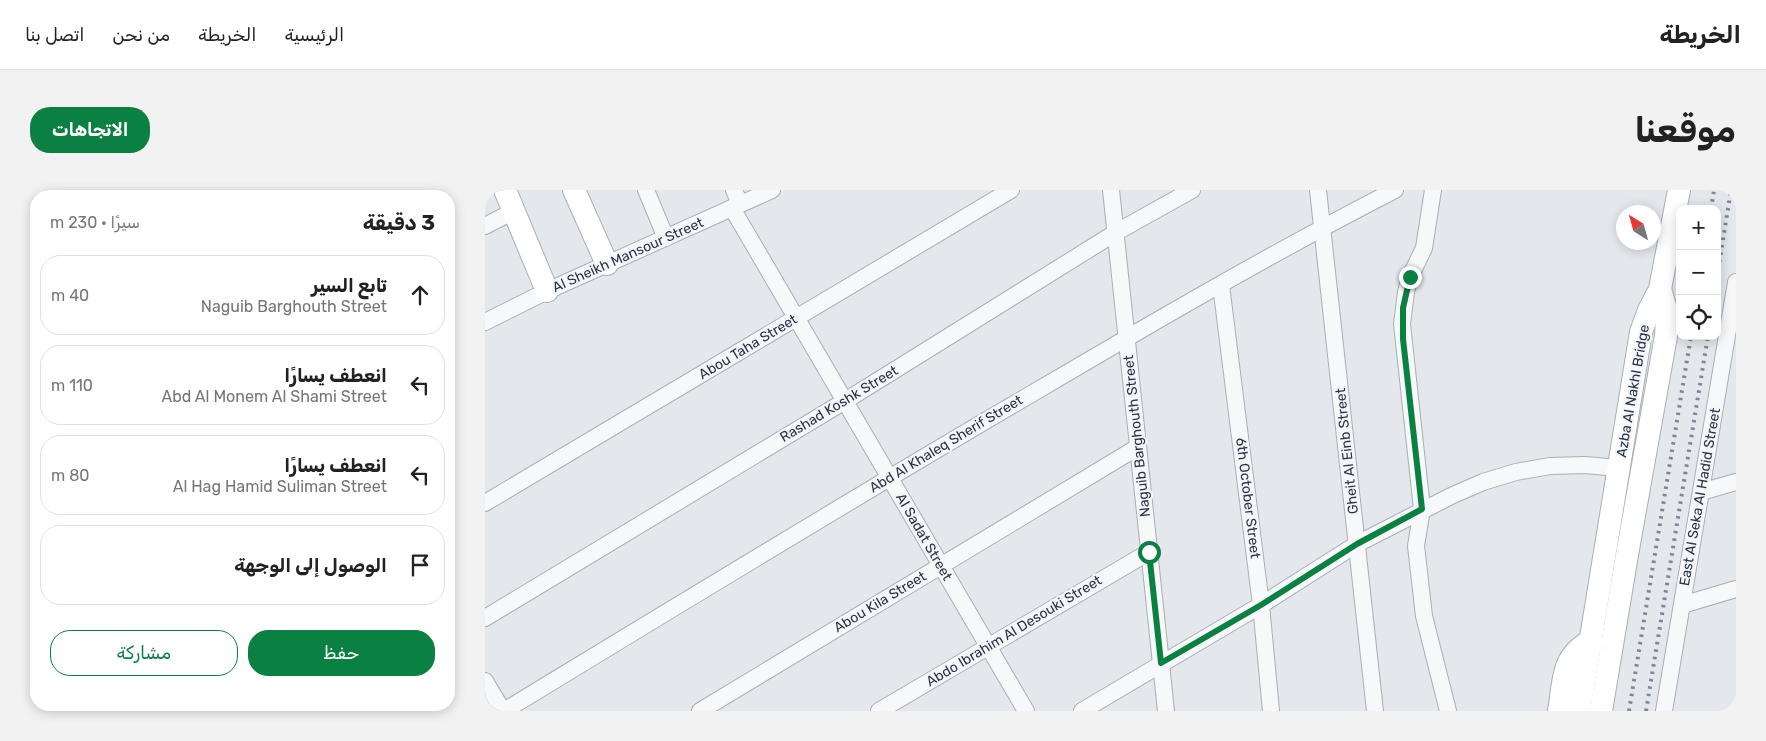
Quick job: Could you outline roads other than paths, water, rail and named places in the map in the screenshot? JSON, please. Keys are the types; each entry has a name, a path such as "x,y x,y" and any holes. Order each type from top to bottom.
{"main road":[{"path":"505,190 547,291"},
{"path":"574,190 607,264"},
{"path":"1660,289 1679,190"},
{"name":"Azba Al Nakhl Bridge","path":"1602,704 1616,553 1619,468 1641,332 1649,310 1660,289"},
{"name":"Azba Al Nakhl Bridge","path":"1579,711 1591,641 1616,553 1666,336 1667,313 1660,289"},
{"path":"1559,711 1569,660 1574,652 1591,641"}],"street":[{"path":"646,190 666,238"},
{"name":"Al Sheikh Mansour Street","path":"485,322 547,291 666,238 735,201 772,190"},
{"name":"Abou Taha Street","path":"485,503 1011,190"},
{"name":"Naguib Barghouth Street","path":"1111,190 1166,711"},
{"name":"Rashad Koshk Street","path":"485,618 845,401 1115,233 1192,190"},
{"name":"Gheit Al Einb Street","path":"1318,190 1375,711"},
{"name":"Abd Al Khaleq Sherif Street","path":"504,711 889,477 1126,338 1322,228 1395,190"},
{"path":"1433,190 1424,248 1413,270 1406,292 1402,324 1422,509 1416,546 1424,616 1448,711"},
{"name":"Al Sadat Street","path":"735,201 796,318 1026,711"},
{"path":"485,226 514,210"},
{"name":"East Al Seka Al Hadid Street","path":"1664,711 1701,492 1728,375 1736,282"},
{"name":"6th October Street","path":"1221,284 1261,605 1271,711"},
{"name":"Abou Kila Street","path":"700,711 1138,447"},
{"path":"1082,711 1261,605 1357,544 1422,509 1483,482 1516,472 1550,466 1585,465 1619,468"},
{"path":"1701,492 1736,482"},
{"name":"Abdo Ibrahim Al Desouki Street","path":"879,711 1149,552"},
{"path":"1682,605 1736,590"},
{"path":"485,681 504,711"}],"railway":[{"path":"1712,205 1714,190"},
{"path":"1721,252 1731,190"},
{"path":"1629,711 1690,340"},
{"path":"1646,711 1707,340"}]}
